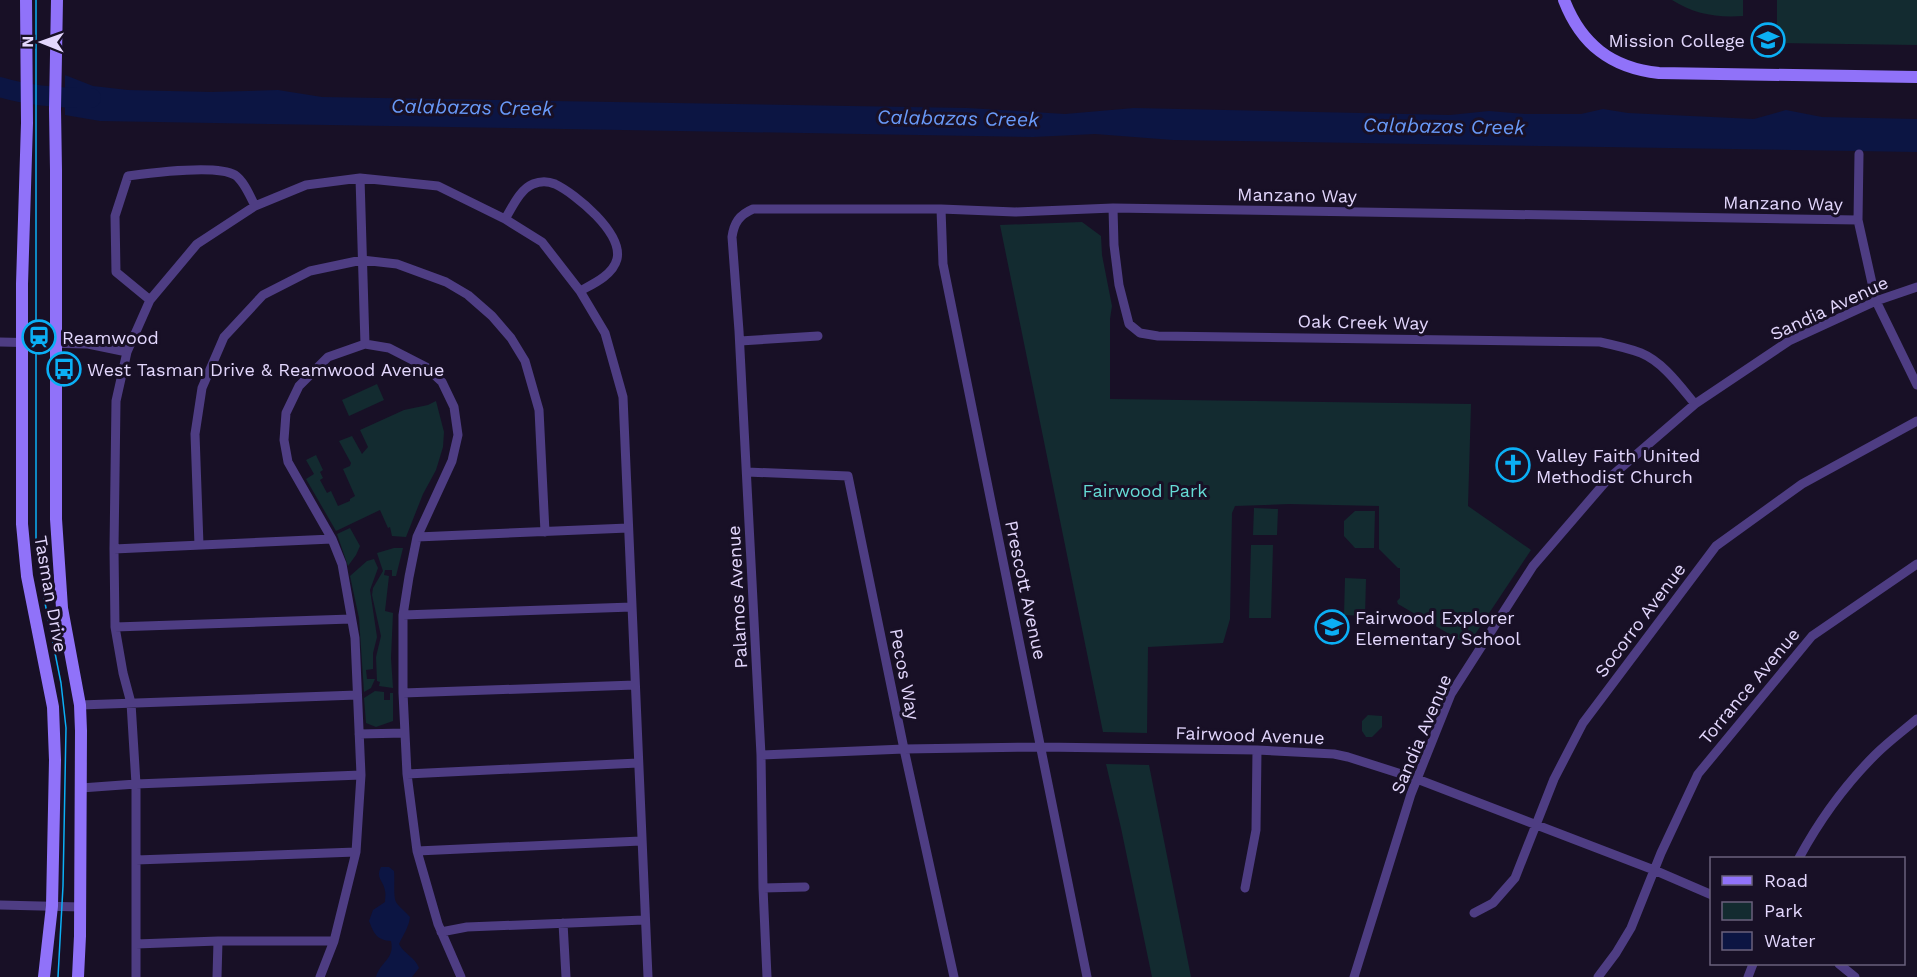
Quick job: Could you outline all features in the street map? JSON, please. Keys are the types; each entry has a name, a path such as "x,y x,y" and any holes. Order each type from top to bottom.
{"main road":[{"name":"Tasman Drive","path":"26,0 27,109 22,342 22,524 27,576 48,680 55,735 52,906 44,977"},
{"name":"Tasman Drive","path":"57,0 55,56 57,549 62,608 80,705 81,907 78,977"},
{"path":"1564,0 1577,27 1587,39 1607,57 1635,69 1659,73 1917,77"}],"street":[{"path":"1858,154 1858,220 1876,301 1917,385"},
{"path":"150,300 116,272 115,216 128,176 166,170 223,171 240,179 255,206"},
{"path":"360,178 365,344"},
{"path":"136,977 136,784 131,703 123,673 116,627 114,549 116,401 127,352 150,300 197,244 255,206 306,185 360,178 438,186 505,219 542,242 580,291 605,333 623,397 648,977"},
{"path":"505,219 524,190 530,185 542,182 554,183 576,198 600,220 612,235 617,249 617,258 613,268 598,281 580,291"},
{"name":"Manzano Way","path":"739,218 745,212 753,209 941,209 1015,212 1113,208 1858,220"},
{"name":"Oak Creek Way","path":"1113,208 1114,245 1119,285 1129,324 1140,333 1158,336 1600,342 1643,354 1673,378 1695,404"},
{"name":"Prescott Avenue","path":"941,209 943,264 1087,977"},
{"name":"Palamos Avenue","path":"739,218 734,226 732,237 740,341 761,755 767,977"},
{"path":"199,545 195,434 202,388 224,337 264,295 310,271 363,260 397,264 446,282 468,296 492,316 511,338 525,361 539,410 545,532"},
{"name":"Sandia Avenue","path":"1354,977 1417,779 1451,694 1533,566 1608,479 1695,404 1789,341 1876,301 1917,287"},
{"path":"740,341 818,336"},
{"path":"0,342 101,345 127,352"},
{"path":"320,977 334,942 356,852 361,775 355,638 342,564 332,539 288,462 284,440 286,413 299,386 312,370 328,357 365,344 389,348 426,367 442,382 454,407 458,435 452,461 417,537 403,615 403,693 408,774 417,851 441,932 461,977"},
{"name":"Socorro Avenue","path":"1474,913 1493,903 1515,878 1554,778 1583,723 1716,546 1803,484 1917,421"},
{"name":"Pecos Way","path":"747,472 848,476 954,977"},
{"path":"417,537 628,528"},
{"path":"114,549 332,539"},
{"name":"Torrance Avenue","path":"1598,977 1631,928 1654,870 1698,774 1812,636 1917,564"},
{"path":"403,615 632,607"},
{"path":"116,627 351,619"},
{"path":"403,693 635,685"},
{"path":"80,705 357,696"},
{"path":"1800,857 1812,833 1842,792 1876,754 1917,719"},
{"path":"359,735 405,733"},
{"name":"Fairwood Avenue","path":"761,755 904,749 1041,747 1257,750 1348,757 1417,779 1654,870 1710,894"},
{"path":"1245,888 1256,831 1257,750"},
{"path":"408,774 638,763"},
{"path":"81,788 361,775"},
{"path":"417,851 641,841"},
{"path":"136,860 356,852"},
{"path":"763,888 805,887"},
{"path":"0,905 81,907"},
{"path":"441,932 467,927 645,920"},
{"path":"563,923 566,977"},
{"path":"136,944 218,941 334,942"},
{"path":"217,977 218,941"},
{"path":"1841,965 1855,977"}],"green space":[{"path":"1672,0 1743,0 1743,16 1706,14 1689,9"},
{"path":"1777,0 1917,0 1917,45 1777,43"},
{"name":"Fairwood Park","path":"1082,222 1101,236 1102,255 1112,306 1110,399 1471,404 1468,506 1531,550 1468,645 1398,604 1400,568 1379,549 1379,506 1289,504 1235,506 1232,513 1230,619 1223,643 1148,647 1147,733 1103,732 1000,225"},
{"path":"377,384 384,400 349,416 342,400"},
{"path":"436,401 444,432 443,447 436,470 423,494 406,537 392,536 390,527 388,528 380,510 336,531 306,479 314,474 306,460 316,455 323,470 320,472 323,478 320,480 327,493 331,491 338,506 350,501 355,496 343,469 351,463 339,441 352,436 362,454 368,447 360,430 404,410"},
{"path":"1254,508 1278,509 1277,535 1253,535"},
{"path":"1355,511 1375,511 1374,548 1355,548 1344,536 1344,521"},
{"path":"350,528 360,546 348,566 337,534"},
{"path":"1251,545 1273,545 1271,618 1249,618"},
{"path":"403,548 396,576 392,576 392,570 385,570 384,575 389,576 385,611 393,613 391,658 393,688 379,686 380,682 377,681 376,657 381,636 372,595 373,588 383,571 377,553"},
{"path":"374,559 378,568 370,590 377,637 373,653 373,669 366,670 367,679 375,679 371,688 364,692 359,618 350,576 367,561"},
{"path":"1345,578 1366,579 1365,616 1344,615"},
{"path":"375,691 384,692 384,700 390,700 390,693 393,693 393,721 376,727 366,723 364,698"},
{"path":"1368,715 1382,716 1382,727 1372,737 1366,737 1362,731 1362,721"},
{"path":"1106,764 1149,765 1191,977 1152,977"}],"water":[{"path":"65,75 93,86 128,90 211,92 278,90 322,97 967,108 1065,114 1134,108 1450,115 1489,111 1525,114 1581,114 1603,109 1628,113 1754,119 1786,110 1822,117 1917,119 1917,152 1173,140 1095,134 1033,137 100,121 65,115"},
{"path":"381,867 389,867 394,871 396,902 410,917 399,944 419,968 412,977 376,977 392,947 391,941 377,936 369,921 373,910 385,902 384,888 379,874"}],"waterway":[{"name":"Calabazas Creek","path":"0,87 45,96 91,98"}],"tram line":[{"path":"36,0 36,543 42,588 61,683 66,728 63,886 58,977"}],"place":[{"name":"Mission College","path":"1768,40"},
{"name":"Reamwood","path":"39,337"},
{"name":"West Tasman Drive & Reamwood Avenue","path":"64,369"},
{"name":"Valley Faith United Methodist Church","path":"1513,465"},
{"name":"Fairwood Explorer Elementary School","path":"1332,627"}]}
